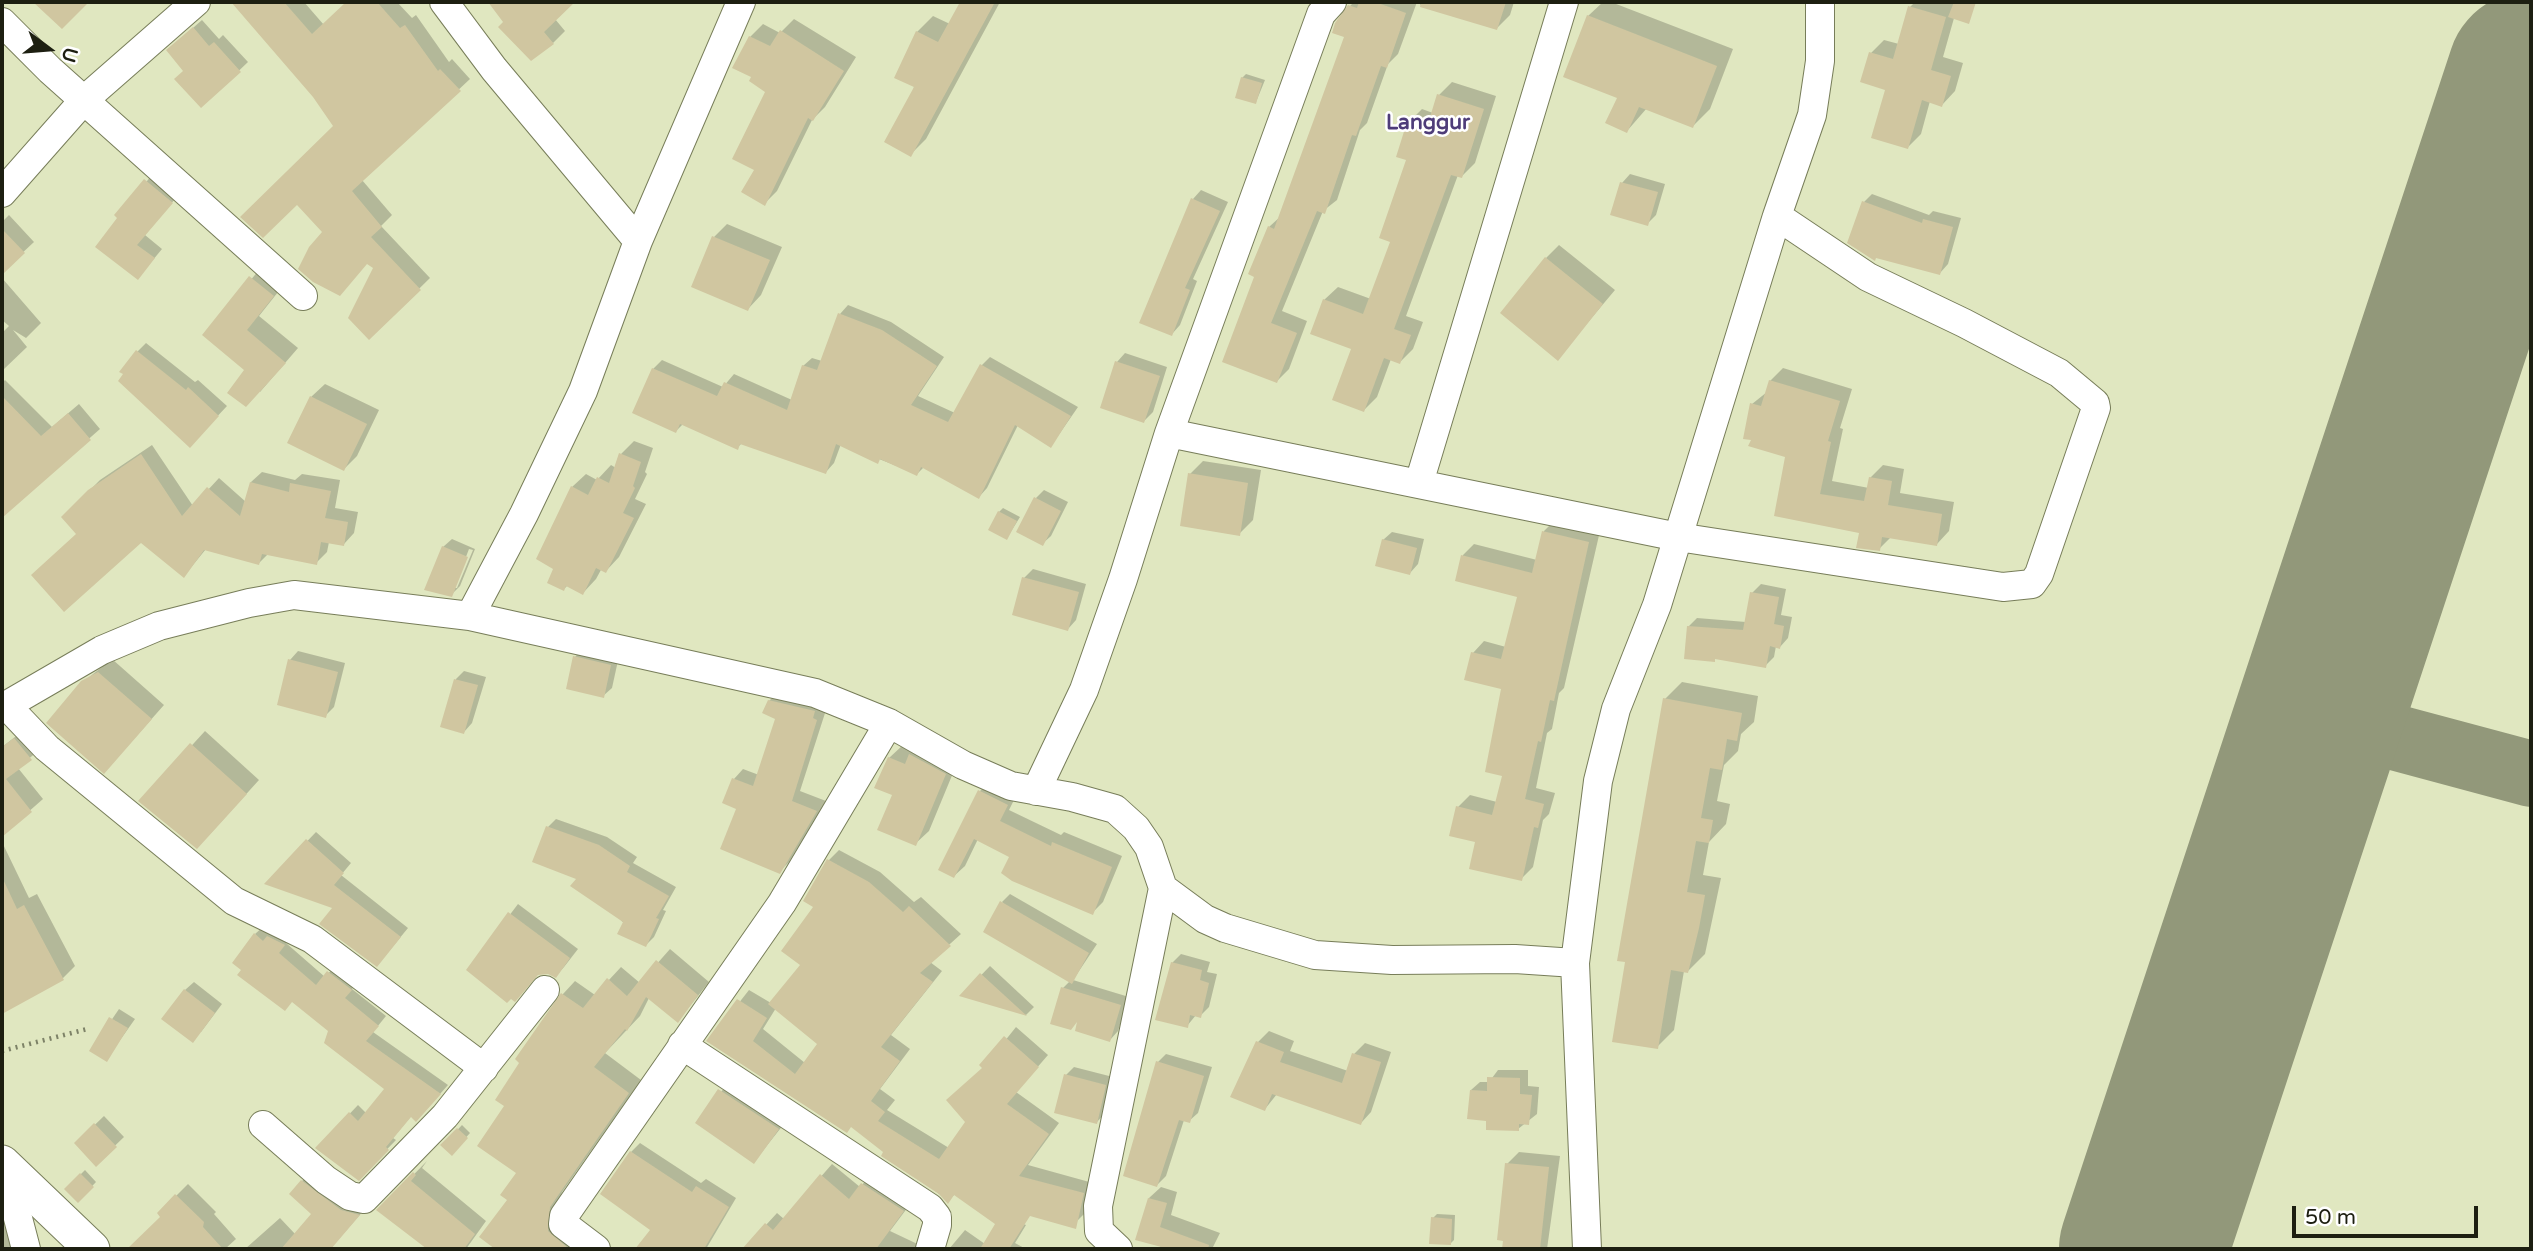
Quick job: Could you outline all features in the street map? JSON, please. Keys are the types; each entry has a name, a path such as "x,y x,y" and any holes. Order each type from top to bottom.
{"street":[{"path":"2,193 84,100 196,2"},
{"path":"444,2 495,69 638,241"},
{"path":"470,616 524,514 583,391 638,241 740,2"},
{"path":"1036,791 1084,690 1124,579 1169,433 1321,14 1332,2"},
{"path":"1419,483 1564,2"},
{"path":"1587,1249 1575,962 1606,742 1627,676 1657,606 1777,216 1812,115 1818,88 1819,2"},
{"path":"2,22 84,100 303,296"},
{"path":"1169,433 1678,537 2003,587 2028,585 2039,574 2096,408 2090,397 2059,373 1868,277 1777,216"},
{"path":"484,1068 312,939 234,901 47,748 4,707 102,650 159,626 249,603 294,595 470,616 815,692 889,723 974,770 1011,786 1072,797 1115,809 1136,828 1149,847 1163,888 1098,1206 1099,1231 1118,1249"},
{"path":"596,1249 565,1225 564,1218 782,903 889,723"},
{"path":"1163,888 1215,924 1315,955 1392,960 1515,959 1575,962"},
{"path":"262,1125 326,1180 350,1196 364,1199 445,1116 545,990"},
{"path":"682,1045 930,1208 937,1217 930,1249"},
{"path":"4,1165 26,1249"},
{"path":"4,1165 92,1249"}],"path":[{"path":"2,1051 87,1029"}],"building":[{"path":"33,2 89,2 62,29"},
{"path":"231,2 284,2 312,34 346,2 377,2 400,28 405,25 438,71 440,69 461,91 352,191 382,227 371,237 421,290 369,340 348,318 373,268 367,264 340,296 313,282 298,269 309,247 322,232 297,205 263,238 240,217 333,126 313,97"},
{"path":"488,2 575,2 544,32 554,44 531,61 498,27 503,22"},
{"path":"960,2 995,2 911,157 884,142 914,87 894,78 916,31 938,42"},
{"path":"1359,2 1375,2 1406,13 1387,68 1381,66 1356,136 1352,135 1325,214 1317,211 1271,323 1297,333 1277,383 1222,362 1254,277 1248,274 1268,226 1274,229 1344,37 1332,33 1335,23 1348,5 1357,8"},
{"path":"1421,2 1506,2 1497,30 1420,7"},
{"path":"1954,2 1976,2 1969,24 1948,17"},
{"path":"1908,6 1946,17 1931,70 1951,76 1942,107 1922,100 1908,149 1871,138 1885,90 1860,82 1869,52 1893,59"},
{"path":"1587,15 1717,66 1693,128 1639,107 1627,133 1605,123 1617,98 1563,77"},
{"path":"193,27 209,46 214,42 241,72 201,108 174,79 183,71 166,50"},
{"path":"780,30 844,71 813,121 808,118 765,206 741,192 754,170 732,159 765,92 749,81 751,77 732,68 749,36 770,46"},
{"path":"1241,77 1262,83 1256,104 1235,98"},
{"path":"1437,94 1484,109 1462,178 1451,175 1394,329 1411,335 1400,364 1384,358 1364,412 1332,400 1351,349 1310,334 1323,299 1363,314 1390,242 1379,238 1406,160 1396,157 1407,122 1427,127"},
{"path":"144,179 173,203 137,245 155,258 138,280 95,247 117,218 114,215"},
{"path":"1620,182 1658,192 1648,226 1610,215"},
{"path":"1191,198 1220,211 1185,288 1190,290 1172,336 1139,323"},
{"path":"1862,201 1922,223 1923,219 1953,227 1940,275 1876,258 1875,261 1847,243"},
{"path":"2,229 25,253 2,275"},
{"path":"712,236 770,260 748,311 691,287"},
{"path":"1545,257 1603,304 1558,361 1500,313"},
{"path":"249,276 274,296 247,330 286,363 246,407 227,393 244,370 202,335"},
{"path":"838,313 882,330 937,366 911,405 948,422 980,364 1071,416 1051,448 1015,425 979,499 921,467 917,476 880,459 878,464 836,444 826,474 740,444 738,450 680,424 676,433 632,413 652,368 717,396 724,382 787,410 802,365 817,370"},
{"path":"136,350 186,390 188,387 219,416 190,448 118,381 123,374 119,372"},
{"path":"1115,361 1160,376 1144,423 1100,408"},
{"path":"1769,380 1840,401 1828,441 1831,442 1820,494 1864,501 1869,477 1892,481 1888,505 1942,514 1937,546 1882,537 1880,551 1856,548 1859,533 1774,516 1785,457 1748,446 1751,440 1743,439 1750,403 1761,406"},
{"path":"2,396 41,436 68,413 91,440 2,518"},
{"path":"310,396 367,424 344,471 287,443"},
{"path":"619,453 641,462 633,486 635,488 623,513 634,518 606,573 596,568 583,595 566,586 564,591 547,583 553,569 536,559 571,486 588,495 597,477 609,483"},
{"path":"141,454 182,516 207,487 240,516 250,482 289,492 290,483 331,491 325,518 348,522 344,546 321,542 317,565 262,554 259,565 204,550 184,578 141,543 64,612 31,575 76,534 61,517 88,490"},
{"path":"1188,473 1248,483 1240,536 1180,526"},
{"path":"1034,497 1061,511 1043,546 1016,532"},
{"path":"998,511 1017,521 1007,540 988,530"},
{"path":"1542,531 1589,542 1554,701 1550,700 1525,799 1544,804 1538,828 1534,827 1522,881 1469,869 1475,842 1449,836 1456,806 1492,815 1502,776 1485,772 1501,689 1464,680 1471,652 1501,659 1517,597 1455,581 1461,555 1532,573"},
{"path":"1382,539 1417,548 1410,575 1375,566"},
{"path":"442,546 468,557 452,597 424,590"},
{"path":"1022,577 1079,592 1068,631 1012,615"},
{"path":"1750,592 1779,597 1774,624 1784,626 1780,649 1770,646 1766,668 1715,659 1715,662 1684,659 1687,626 1743,630"},
{"path":"573,656 611,665 604,698 566,689"},
{"path":"288,659 338,672 326,718 277,705"},
{"path":"98,672 152,719 104,774 46,723 81,681"},
{"path":"454,679 478,685 464,734 440,727"},
{"path":"1663,698 1742,713 1737,741 1727,739 1722,770 1710,768 1701,818 1713,820 1709,843 1696,841 1687,892 1705,895 1699,928 1688,973 1671,970 1658,1049 1612,1042 1625,962 1617,961"},
{"path":"768,700 815,711 813,718 817,720 792,801 817,811 780,874 720,849 736,809 722,803 732,778 753,786 775,719 762,713"},
{"path":"14,738 32,760 6,779 32,812 2,837 2,747"},
{"path":"190,743 247,794 197,849 138,801"},
{"path":"909,754 946,774 916,846 877,830 892,795 874,788 888,757 905,764"},
{"path":"978,790 1008,805 1000,821 1051,846 1052,842 1112,867 1093,915 1012,881 1001,873 1009,857 974,839 954,878 938,870"},
{"path":"546,826 599,845 630,866 627,872 669,896 656,918 659,919 646,947 617,934 623,922 570,886 576,879 532,862"},
{"path":"306,839 344,873 334,885 401,937 377,967 319,924 332,908 264,884"},
{"path":"827,859 869,882 903,912 909,906 951,946 920,973 933,982 881,1047 900,1061 871,1101 885,1112 878,1121 939,1159 965,1122 946,1100 982,1068 979,1065 1004,1036 1039,1067 1007,1104 1049,1134 1019,1176 1084,1193 1076,1229 1030,1216 1009,1249 980,1249 995,1224 954,1195 948,1204 939,1194 881,1156 883,1152 851,1127 847,1133 706,1041 737,999 767,1018 753,1041 795,1074 817,1044 768,1004 800,965 781,951 813,907 803,901"},
{"path":"2,877 17,909 24,905 64,980 2,1014"},
{"path":"1000,901 1089,953 1072,984 983,932"},
{"path":"508,912 570,958 556,978 548,974 538,975 515,1002 511,999 507,1003 466,970"},
{"path":"254,933 263,941 267,936 285,945 279,953 316,985 327,971 352,990 345,998 379,1026 366,1041 441,1094 416,1122 411,1117 386,1147 389,1150 359,1181 315,1148 349,1112 358,1121 384,1089 324,1043 328,1031 292,1002 285,1011 237,975 241,970 232,963"},
{"path":"656,960 698,995 678,1023 646,997 627,1031 625,1029 594,1067 629,1093 550,1207 548,1231 569,1249 495,1249 479,1237 507,1200 500,1195 516,1173 477,1146 504,1106 495,1100 519,1063 515,1059 561,993 583,1008 607,978 627,996"},
{"path":"1171,962 1202,970 1200,980 1209,983 1201,1018 1190,1015 1188,1028 1155,1020"},
{"path":"980,973 1027,1016 959,996"},
{"path":"1061,987 1121,1005 1110,1042 1075,1031 1077,1022 1071,1030 1050,1024"},
{"path":"184,989 215,1013 193,1043 161,1019"},
{"path":"109,1017 128,1028 107,1062 89,1051"},
{"path":"1256,1041 1284,1052 1280,1062 1342,1083 1352,1053 1381,1062 1361,1125 1272,1094 1265,1111 1230,1097"},
{"path":"1156,1061 1204,1076 1190,1123 1179,1120 1157,1187 1123,1176"},
{"path":"1064,1074 1106,1085 1097,1124 1054,1113"},
{"path":"1487,1077 1520,1078 1520,1094 1532,1095 1529,1125 1519,1124 1519,1131 1486,1130 1486,1121 1467,1119 1470,1090 1487,1091"},
{"path":"718,1089 779,1129 754,1164 695,1123"},
{"path":"94,1123 117,1147 96,1167 74,1143"},
{"path":"457,1128 468,1138 452,1156 440,1145"},
{"path":"630,1151 692,1192 696,1186 729,1207 704,1249 635,1249 650,1230 600,1194"},
{"path":"1505,1163 1549,1167 1540,1249 1502,1249 1503,1241 1497,1240"},
{"path":"413,1172 416,1175 411,1181 475,1234 464,1249 427,1249 376,1210"},
{"path":"80,1173 94,1187 78,1203 64,1189"},
{"path":"820,1174 849,1199 861,1183 904,1211 876,1249 742,1249 765,1223 773,1230"},
{"path":"301,1180 341,1210 360,1215 331,1249 281,1249 311,1214 289,1194"},
{"path":"175,1194 204,1222 203,1227 223,1249 127,1249 160,1217 157,1213"},
{"path":"1148,1198 1167,1203 1160,1227 1209,1245 1208,1249 1169,1249 1135,1240"},
{"path":"1431,1217 1452,1219 1451,1245 1429,1244"}],"taxiway":[{"path":"2319,717 2531,774"}],"runway":[{"path":"2143,1249 2531,75"}],"district":[{"name":"Langgur","path":"1428,123"}]}
